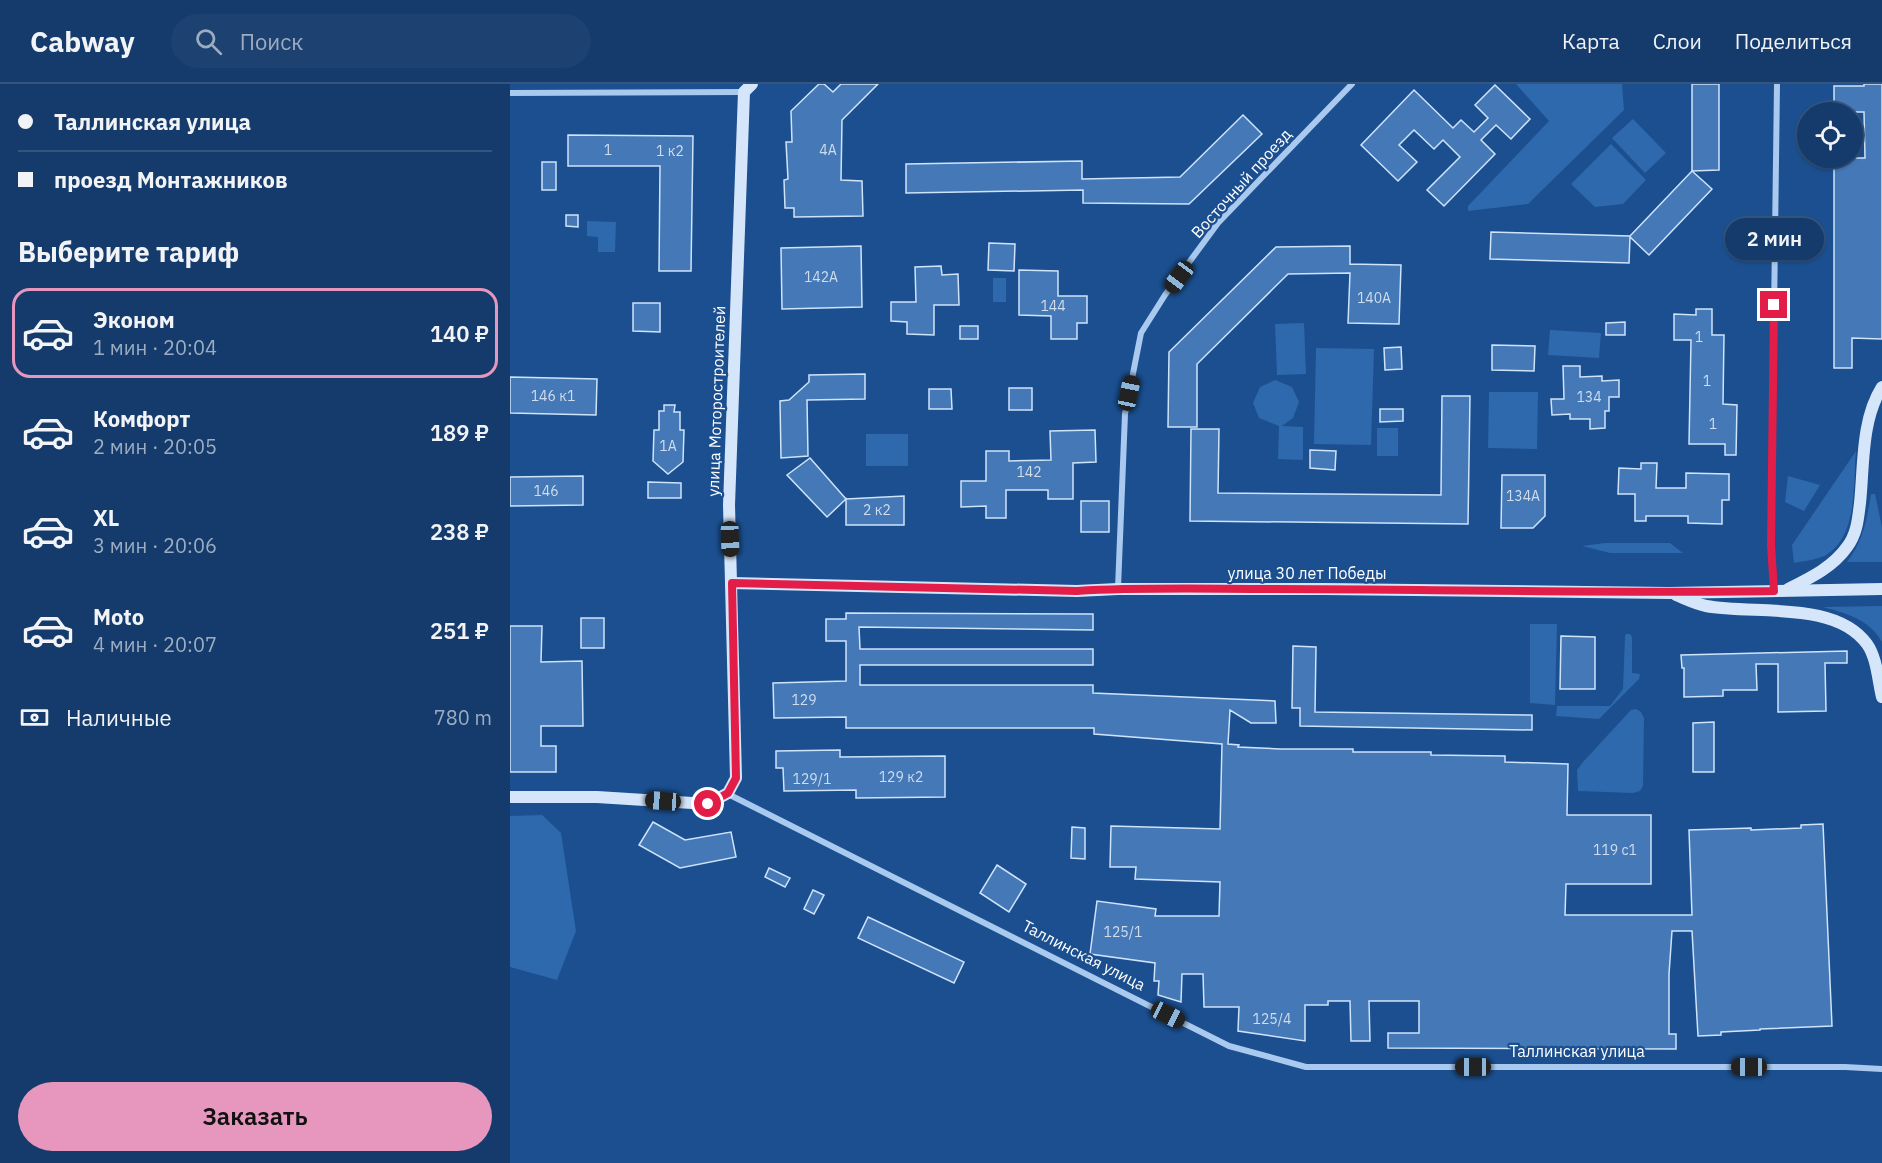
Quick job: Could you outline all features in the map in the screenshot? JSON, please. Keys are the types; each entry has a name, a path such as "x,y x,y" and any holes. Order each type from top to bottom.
{"street":[{"name":"Восточный проезд","path":"1118,589 1125,414 1141,333 1165,295 1218,223 1352,84"},
{"path":"1777,84 1771,545 1780,591 1822,572 1847,547 1856,529 1866,435 1876,397 1882,387"},
{"path":"510,93 748,88"},
{"name":"улица Моторостроителей","path":"728,793 736,778 729,505 748,88"},
{"name":"улица 30 лет Победы","path":"732,583 1077,591 1118,589 1669,593 1882,589"},
{"path":"1669,593 1705,606 1810,614 1843,623 1861,637 1868,646 1874,658 1882,697"},
{"path":"510,797 597,797 708,804 728,793"},
{"name":"Таллинская улица","path":"728,793 1229,1046 1306,1067 1882,1068"}],"shaded area":[{"path":"1516,84 1622,84 1624,110 1528,204 1468,211 1468,206 1549,121"},
{"path":"1633,119 1666,153 1645,173 1612,138"},
{"path":"1611,144 1646,180 1623,204 1595,207 1571,184"},
{"path":"587,221 616,222 615,252 598,252 598,237 587,236"},
{"path":"993,278 1006,278 1006,302 993,302"},
{"path":"1304,323 1306,374 1277,375 1275,324"},
{"path":"1550,330 1601,333 1599,358 1548,355"},
{"path":"1316,348 1374,349 1371,445 1314,444"},
{"path":"1275,380 1292,387 1299,402 1293,418 1282,426 1303,427 1303,460 1278,459 1279,426 1259,418 1253,403 1260,387"},
{"path":"1489,392 1538,392 1537,449 1488,448"},
{"path":"1377,428 1398,428 1398,456 1377,456"},
{"path":"866,434 908,434 908,466 866,466"},
{"path":"1856,451 1852,508 1844,535 1826,555 1794,563 1792,545"},
{"path":"1788,476 1820,485 1804,511 1785,502"},
{"path":"1871,494 1875,494 1882,527 1882,562 1847,562 1864,530"},
{"path":"1605,543 1670,543 1683,553 1610,553 1582,546"},
{"path":"1882,606 1882,642 1871,628 1857,618 1823,607"},
{"path":"1530,624 1557,624 1555,705 1530,703"},
{"path":"1626,634 1632,637 1632,673 1640,674 1639,679 1599,719 1556,716 1557,706 1610,706 1623,689"},
{"path":"1636,709 1644,718 1643,786 1640,791 1633,793 1578,791 1577,770 1631,710"},
{"path":"542,815 561,833 576,931 557,980 510,967 510,816"}],"building":[{"path":"819,84 824,84 833,92 841,84 878,84 842,120 841,180 862,181 863,216 794,217 794,208 785,208 784,180 788,179 786,142 792,142 791,111"},
{"path":"1692,84 1719,84 1719,170 1692,171"},
{"path":"1864,84 1882,84 1882,339 1852,338 1852,368 1834,368 1834,168 1863,168 1863,158 1865,158 1863,102 1834,102 1834,86 1864,86"},
{"path":"1495,85 1530,119 1511,139 1496,125 1481,140 1495,154 1444,206 1427,190 1460,157 1443,140 1434,149 1414,130 1399,145 1417,162 1398,181 1361,145 1414,90 1453,128 1461,120 1474,132 1488,118 1475,105"},
{"path":"1243,115 1262,134 1189,204 1083,203 1083,190 906,193 906,164 1082,161 1082,179 1180,177"},
{"path":"568,135 693,136 691,271 659,271 660,166 568,166"},
{"path":"542,162 556,162 556,190 542,190"},
{"path":"1692,171 1712,189 1649,255 1630,237 1629,263 1490,259 1491,232 1630,236"},
{"path":"566,215 578,215 578,227 566,226"},
{"path":"989,243 1015,244 1014,271 988,270"},
{"path":"861,246 862,307 782,309 781,248"},
{"path":"1350,246 1350,264 1401,265 1399,324 1348,323 1350,273 1288,274 1197,364 1197,427 1168,427 1169,352 1276,247"},
{"path":"941,266 942,275 958,274 959,305 934,305 934,335 907,334 907,322 891,321 891,302 916,302 915,267"},
{"path":"1019,270 1058,271 1058,296 1087,296 1087,323 1077,323 1077,339 1051,339 1051,316 1019,315"},
{"path":"633,303 660,303 660,332 633,331"},
{"path":"1696,309 1712,309 1712,335 1724,335 1723,404 1737,405 1736,455 1725,455 1725,444 1689,444 1691,340 1674,340 1674,314 1696,315"},
{"path":"1625,322 1625,335 1606,335 1606,323"},
{"path":"960,326 978,326 978,339 960,339"},
{"path":"1492,345 1535,346 1534,371 1492,370"},
{"path":"1401,347 1402,369 1385,370 1384,348"},
{"path":"1563,366 1580,366 1580,377 1602,376 1602,381 1619,380 1619,397 1609,397 1609,411 1605,411 1605,428 1590,429 1590,419 1570,419 1570,414 1552,415 1551,399 1564,399"},
{"path":"865,374 865,399 807,400 808,456 781,458 780,401 789,400 809,382 809,375"},
{"path":"510,377 597,379 596,415 510,413"},
{"path":"1009,388 1032,388 1032,410 1009,410"},
{"path":"929,389 951,389 952,409 929,409"},
{"path":"1442,396 1470,396 1468,524 1190,521 1191,429 1219,429 1218,493 1441,495"},
{"path":"664,405 675,405 674,412 680,412 680,430 684,430 683,462 668,474 653,461 654,430 659,430 659,411 664,411"},
{"path":"1380,409 1403,409 1403,421 1380,422"},
{"path":"1095,430 1096,462 1073,463 1073,499 1048,499 1048,490 1006,490 1006,518 986,518 986,506 961,507 961,481 986,481 986,451 1009,451 1009,461 1051,460 1050,431"},
{"path":"1310,450 1336,451 1335,470 1310,468"},
{"path":"810,458 846,499 827,517 787,475"},
{"path":"1641,463 1657,463 1656,488 1686,488 1686,473 1729,474 1729,500 1722,500 1722,524 1688,523 1688,516 1646,516 1646,521 1635,521 1635,494 1618,494 1619,468 1641,469"},
{"path":"1502,475 1545,475 1545,516 1533,528 1501,528"},
{"path":"583,476 583,505 510,506 510,477"},
{"path":"648,482 681,483 681,498 648,498"},
{"path":"904,496 904,525 846,525 846,499"},
{"path":"1081,501 1109,501 1109,532 1081,532"},
{"path":"846,613 1093,614 1093,630 859,627 860,649 1093,649 1093,665 860,665 860,685 1093,685 1093,693 1275,701 1276,723 1251,723 1230,710 1228,744 1239,745 1238,747 1280,749 1353,749 1353,752 1431,752 1431,755 1505,756 1505,762 1568,764 1567,815 1651,815 1651,884 1566,884 1565,915 1692,915 1689,830 1801,828 1801,825 1823,824 1832,1026 1760,1029 1698,1036 1692,931 1672,931 1669,1034 1676,1034 1676,1049 1388,1048 1388,1033 1419,1033 1419,1001 1369,1001 1370,1041 1351,1041 1350,1001 1328,1001 1328,1005 1305,1005 1305,1041 1238,1031 1239,1007 1204,1007 1203,974 1182,974 1181,1002 1158,995 1159,981 1154,981 1155,963 1090,954 1097,901 1156,909 1155,916 1219,916 1220,882 1135,879 1136,867 1110,867 1111,826 1220,829 1222,744 1094,734 1094,728 846,728 846,717 774,718 773,683 846,681 846,641 826,641 826,619 846,619"},
{"path":"581,618 604,618 604,648 581,648"},
{"path":"510,626 542,626 541,662 582,661 583,726 541,726 541,746 556,746 556,772 510,772"},
{"path":"1561,636 1595,637 1595,689 1560,689"},
{"path":"1293,646 1316,647 1315,712 1532,715 1532,730 1300,726 1300,708 1292,708"},
{"path":"1847,651 1847,663 1825,663 1826,711 1778,712 1778,664 1756,664 1757,690 1723,690 1723,696 1684,697 1684,668 1682,668 1681,655"},
{"path":"1714,722 1714,772 1693,772 1693,723"},
{"path":"840,750 840,757 945,756 945,797 856,798 856,790 784,791 783,768 776,768 776,751"},
{"path":"653,822 685,840 731,832 736,857 680,868 639,845"},
{"path":"1072,827 1085,828 1085,859 1071,858"},
{"path":"997,865 1026,884 1009,912 980,893"},
{"path":"769,868 790,878 785,887 765,877"},
{"path":"813,890 824,895 814,914 804,909"},
{"path":"868,917 964,962 954,983 858,938"}],"route":[{"path":"708,804 728,793 736,778 732,583 810,583 1077,591 1118,589 1669,593 1774,591 1771,545 1774,305"}]}
